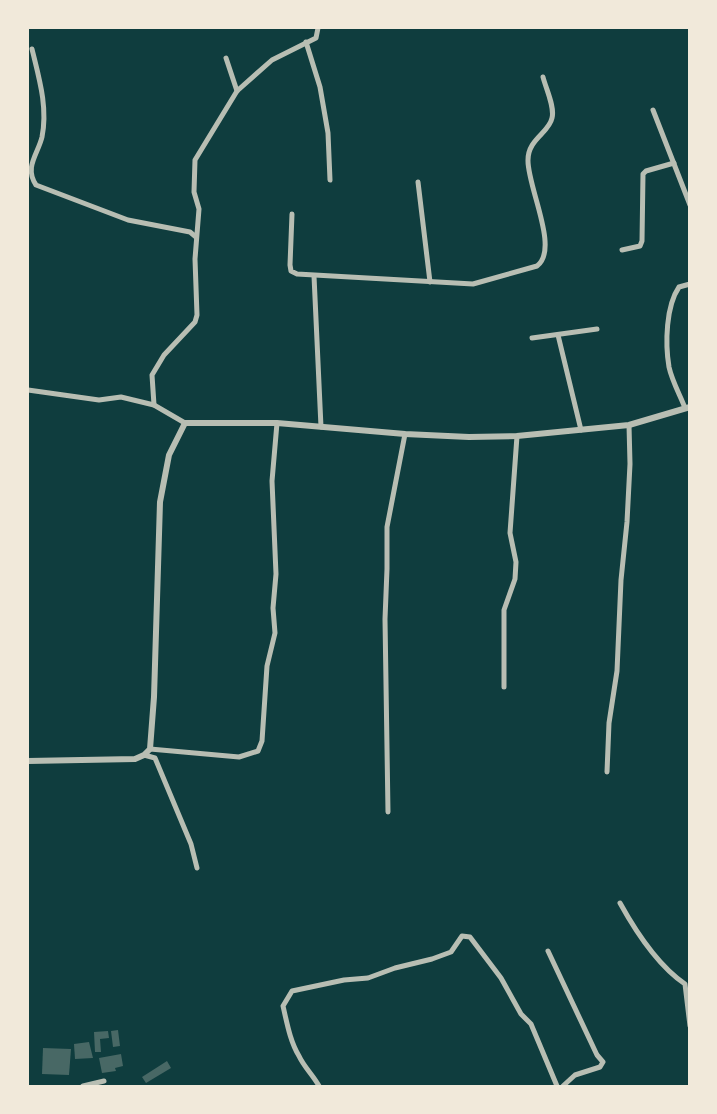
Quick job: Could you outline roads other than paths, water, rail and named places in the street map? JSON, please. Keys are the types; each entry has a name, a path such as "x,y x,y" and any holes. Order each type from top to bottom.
{"street":[{"path":"154,405 152,375 164,355 195,322 197,315 196,237 199,209 194,192 195,160 237,91 272,60 316,38 318,28"},
{"path":"306,42 320,87 328,133 330,180"},
{"path":"32,49 44,100 42,139 30,166 36,185 128,220 190,232 196,237"},
{"path":"226,58 237,91"},
{"path":"292,214 291,271 314,276 473,284 538,266 543,262 547,248 528,160 536,138 551,124 553,116 543,77"},
{"path":"653,110 690,205"},
{"path":"622,250 640,246 642,241 643,174 646,171 674,163"},
{"path":"418,182 430,282"},
{"path":"314,276 321,426"},
{"path":"28,390 99,400 121,397 154,405 185,423 277,423 405,434 469,437 517,436 629,424 687,408 669,367 668,314 671,298 679,286 690,284"},
{"path":"532,338 558,336 597,329"},
{"path":"558,336 580,430"},
{"path":"28,761 135,759 144,755 150,749 154,697 160,502 169,455 185,423"},
{"path":"150,749 239,757 258,751 262,741 267,666 275,633 273,608 276,574 272,481 277,423"},
{"path":"606,772 609,723 617,671 621,573 627,522 631,443 629,424"},
{"path":"388,812 384,619 388,570 387,526 405,434"},
{"path":"504,686 502,624 504,610 516,571 510,533 517,436"},
{"path":"144,755 155,758 191,844 197,868"},
{"path":"620,903 634,926 667,969 685,984 690,1026"},
{"path":"319,1086 311,1071 299,1058 290,1034 284,1006 292,991 344,980 368,978 395,968 432,960 451,952 462,936 470,937 501,978 522,1014 531,1024 557,1086"},
{"path":"548,951 597,1056 602,1062 600,1067 575,1075 563,1086"},
{"path":"82,1086 104,1081"}]}
